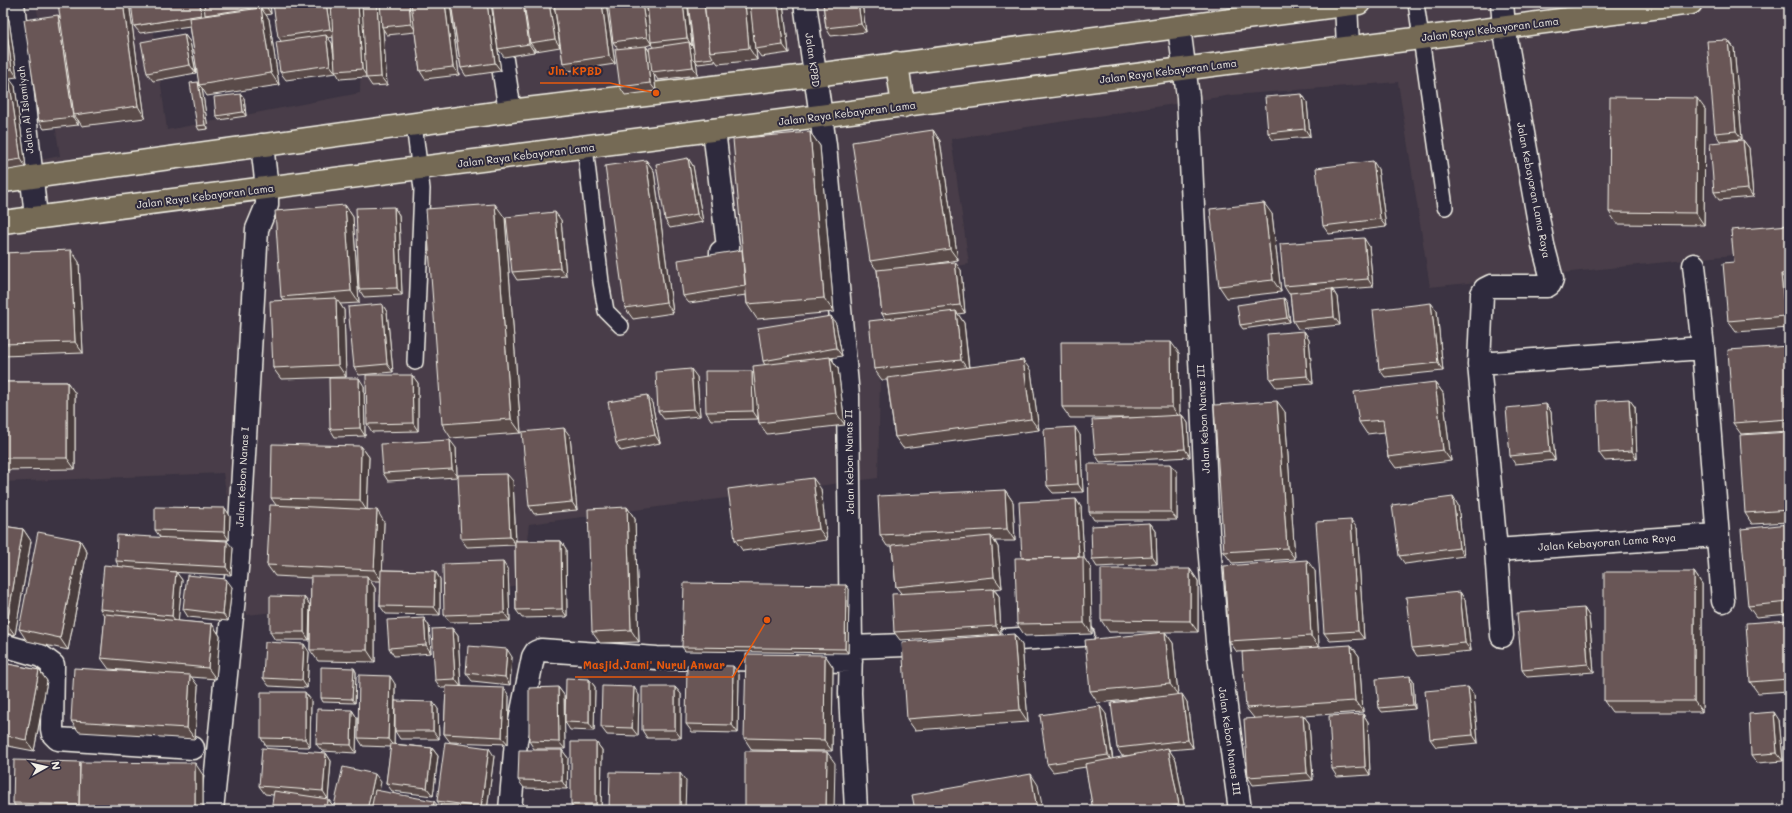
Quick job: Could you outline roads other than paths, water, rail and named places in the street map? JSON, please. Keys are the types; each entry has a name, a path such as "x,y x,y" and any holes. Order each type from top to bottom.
{"main road":[{"name":"Jalan Raya Kebayoran Lama","path":"3,222 1691,3"},
{"path":"3,181 510,111 815,75 1350,4"},
{"path":"897,63 903,106"}],"street":[{"name":"Jalan Al Islamiyah","path":"13,3 36,217"},
{"path":"493,3 510,111"},
{"name":"Jalan KPBD","path":"806,3 821,116"},
{"name":"Jalan Kebayoran Lama Raya","path":"1502,3 1504,27 1543,245 1552,279 1550,284 1547,286 1491,286 1485,289 1482,294 1479,364 1496,550 1502,636"},
{"path":"1348,47 1350,4"},
{"name":"Jalan Kebon Nanas III","path":"1179,27 1185,68 1208,533 1217,641 1240,810"},
{"name":"Jalan Kebon Nanas II","path":"821,116 848,396 851,654 850,693 856,810"},
{"path":"714,130 728,247 721,252 722,258"},
{"name":"Jalan Kebon Nanas I","path":"212,810 238,559 257,228 267,204 267,188 262,145"},
{"path":"1694,265 1703,348 1723,601"},
{"path":"1479,364 1703,348"},
{"name":"Jalan Kebayoran Lama Raya","path":"1496,550 1717,535"},
{"path":"510,810 516,741 533,657 536,652 541,650 657,658 851,654 960,642 1083,635"},
{"path":"3,645 41,656 53,665 52,729 53,734 58,739 193,748"}],"lane":[{"path":"1416,3 1445,207"},
{"path":"414,124 422,189 415,362"},
{"path":"585,147 601,282 606,310 621,326"}],"place":[{"name":"Jln. KPBD","path":"656,93"},
{"name":"Masjid Jami' Nurul Anwar","path":"767,620"}]}
